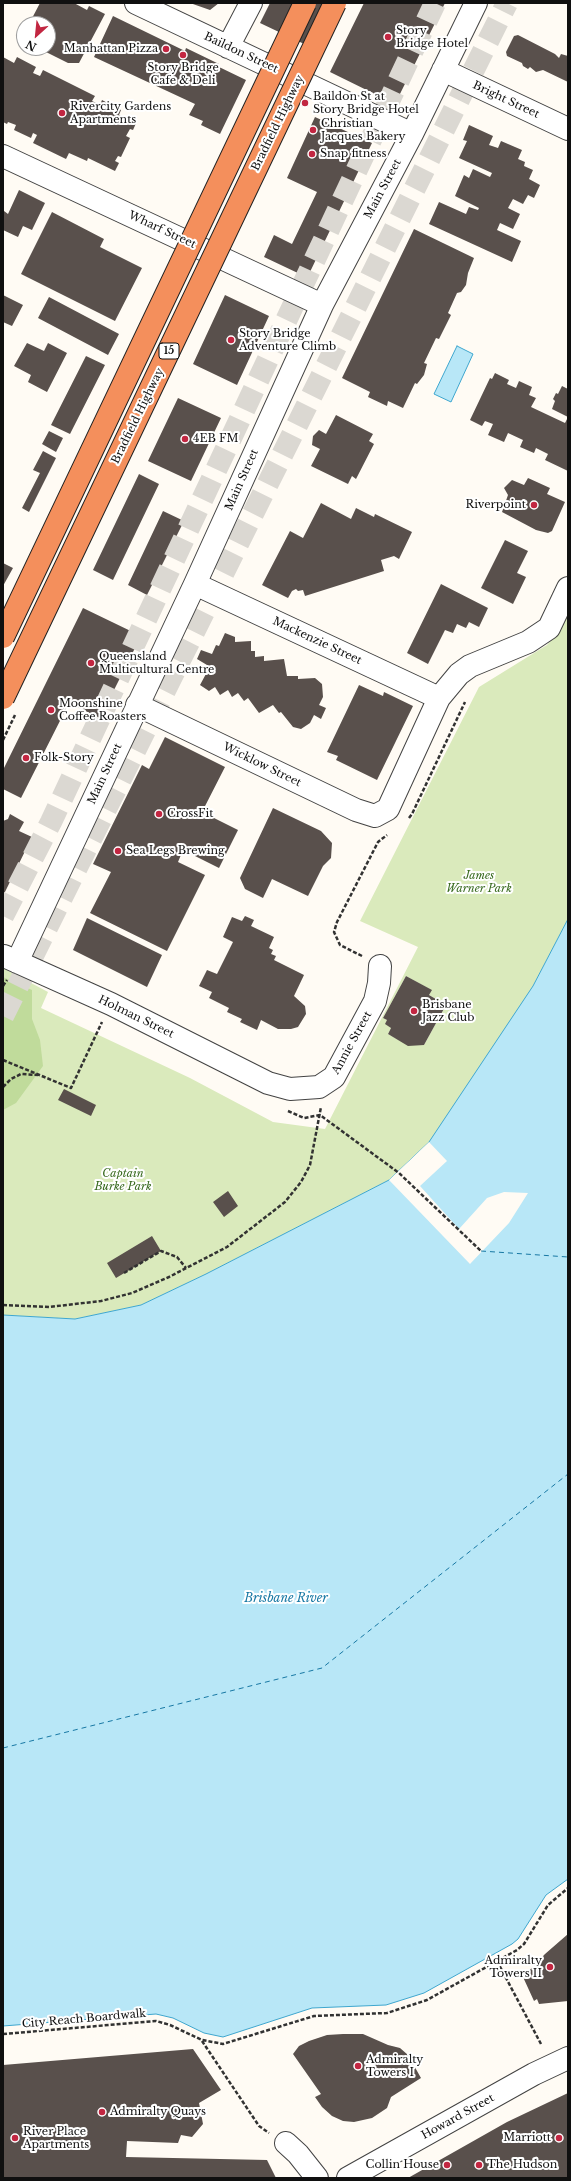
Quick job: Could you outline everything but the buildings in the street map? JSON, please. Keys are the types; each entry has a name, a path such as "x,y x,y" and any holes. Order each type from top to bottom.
{"highway":[{"name":"15","path":"3,637 305,3"},
{"name":"Bradfield Highway","path":"3,698 335,3"}],"street":[{"name":"Baildon Street","path":"136,3 412,134"},
{"path":"228,47 251,3"},
{"name":"Main Street","path":"10,958 195,584 322,305 412,134 476,3"},
{"name":"Bright Street","path":"443,70 568,129"},
{"name":"Wharf Street","path":"3,156 322,305"},
{"name":"Mackenzie Street","path":"195,584 439,698"},
{"path":"398,814 439,698 459,674 470,666 528,642 548,628 568,588"},
{"name":"Wicklow Street","path":"136,705 356,810 375,816 398,814"},
{"name":"Holman Street","path":"10,958 110,1004 268,1083"},
{"name":"Annie Street","path":"268,1083 290,1089 319,1087 334,1077 374,1001 379,983 380,966"},
{"name":"Howard Street","path":"348,2178 534,2074 568,2058"},
{"path":"286,2143 298,2154 316,2178"}],"path":[{"path":"398,814 412,814 468,696"},
{"path":"380,966 340,945 334,932 337,922 378,842 389,833"},
{"path":"3,1060 71,1088 110,1004"},
{"path":"3,1087 11,1079 21,1074 40,1075"},
{"path":"3,1306 49,1307 101,1301 132,1293 227,1247 285,1202 301,1182 310,1165 326,1083"},
{"path":"287,1110 304,1118 320,1115 398,1172 481,1251"},
{"path":"124,1273 161,1251 177,1257 186,1268"},
{"name":"City Reach Boardwalk","path":"3,2034 156,2021 170,2025 202,2040 218,2044 232,2042 314,2016 387,2013 427,2000 497,1961 524,1944 548,1905 568,1888"},
{"path":"497,1961 541,2044"},
{"path":"202,2040 259,2126"}],"green space":[{"path":"568,613 568,919 533,986 429,1142 389,1180 206,1274 141,1305 75,1319 3,1315 3,968 48,992 41,1008 190,1078 273,1122 325,1129 418,947 360,921 479,687 547,645 559,631","holes":["406,976 431,990 429,995 446,1005 424,1045 408,1045 388,1034 391,1028 387,1020 383,1018"]},
{"path":"3,977 32,990 32,1019 40,1040 43,1066 16,1103 3,1110"}],"water":[{"path":"457,346 473,354 451,402 434,394"},
{"name":"Brisbane River","path":"568,919 568,1879 546,1895 518,1939 512,1944 424,1993 386,2005 312,2008 223,2037 204,2033 173,2018 156,2014 3,2026 3,1315 75,1319 141,1305 206,1274 389,1180 429,1142 533,986"}],"pier":[{"path":"429,1142 447,1161 420,1186 459,1229 487,1198 504,1192 528,1193 509,1223 470,1264 389,1180"}],"ferry route":[{"path":"481,1251 568,1257"},
{"path":"3,1748 322,1668 568,1474"}],"tunnel":[{"path":"3,916 51,822 435,3"},
{"path":"3,1016 507,3"}],"place":[{"name":"Story Bridge Hotel","path":"388,37"},
{"name":"Manhattan Pizza","path":"166,49"},
{"name":"Story Bridge Cafe & Deli","path":"183,55"},
{"name":"Baildon St at Story Bridge Hotel","path":"305,103"},
{"name":"Rivercity Gardens Apartments","path":"62,113"},
{"name":"Christian Jacques Bakery","path":"313,130"},
{"name":"Snap fitness","path":"312,154"},
{"name":"Story Bridge Adventure Climb","path":"231,340"},
{"name":"4EB FM","path":"185,439"},
{"name":"Riverpoint","path":"534,505"},
{"name":"Queensland Multicultural Centre","path":"91,663"},
{"name":"Moonshine Coffee Roasters","path":"51,710"},
{"name":"Folk-Story","path":"26,758"},
{"name":"CrossFit","path":"159,814"},
{"name":"Sea Legs Brewing","path":"118,851"},
{"name":"Brisbane Jazz Club","path":"414,1011"},
{"name":"Admiralty Towers II","path":"550,1967"},
{"name":"Admiralty Towers I","path":"358,2066"},
{"name":"Admiralty Quays","path":"102,2112"},
{"name":"River Place Apartments","path":"15,2138"},
{"name":"Marriott","path":"559,2138"},
{"name":"Collin House","path":"447,2165"},
{"name":"The Hudson","path":"479,2165"}],"park label":[{"name":"James Warner Park","path":"479,882"},
{"name":"Captain Burke Park","path":"123,1180"}]}
